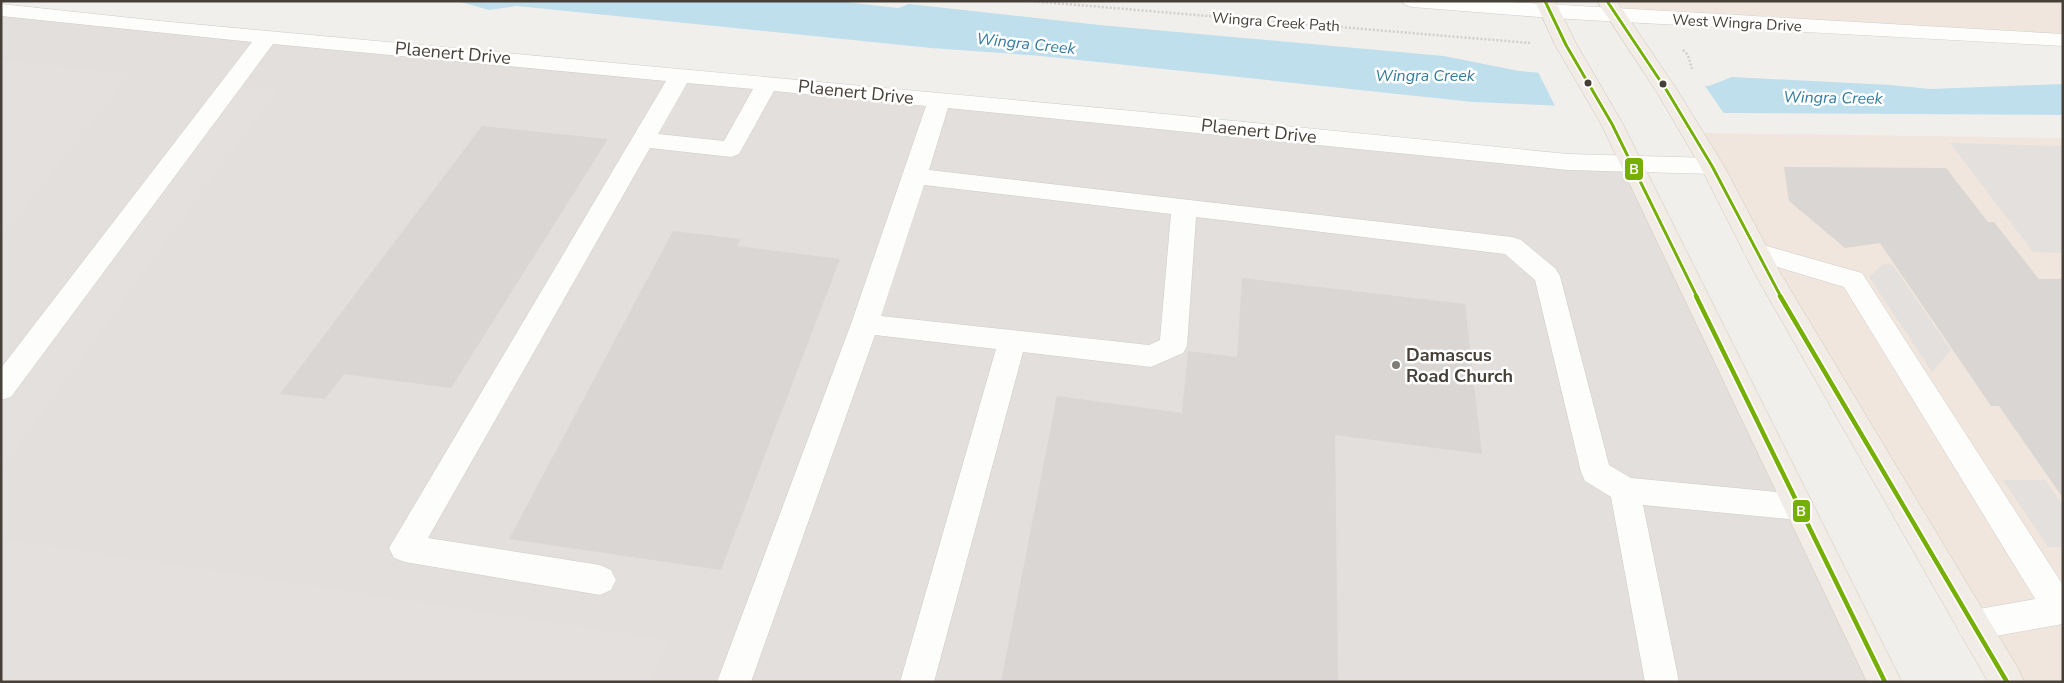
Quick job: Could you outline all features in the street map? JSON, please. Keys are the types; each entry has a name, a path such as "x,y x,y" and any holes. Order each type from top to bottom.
{"main road":[{"path":"1548,7 1576,62 1612,124 1885,682"},
{"path":"1612,8 1712,166 1756,252 2007,682"}],"street":[{"name":"West Wingra Drive","path":"1412,1 1612,8 2063,40"},
{"name":"Plaenert Drive","path":"1,10 160,27 767,83 1568,162 1712,166"},
{"path":"1,389 268,36"},
{"path":"600,580 405,548 681,75"},
{"path":"643,140 731,149 767,83"},
{"path":"734,682 865,324 939,100"},
{"path":"915,176 1512,246 1547,276 1596,472 1625,490 1800,507"},
{"path":"865,324 1151,356 1173,346 1184,208"},
{"path":"1756,252 1853,280 2061,609 1973,625"},
{"path":"917,682 1012,340"},
{"path":"1625,490 1662,682"}],"path":[{"name":"Wingra Creek Path","path":"1030,1 1522,42"},
{"path":"1683,50 1688,56 1692,70"}],"shaded area":[{"path":"1607,1 2063,1 2063,40 1617,16"},
{"path":"1,10 1631,165 1885,682 1,682"},
{"path":"1,60 132,73 1,238"},
{"path":"281,87 173,232 1,471 1,389 229,88"},
{"path":"1702,133 2063,138 2063,682 2007,682"},
{"path":"1950,143 2063,146 2063,253 2033,252"},
{"path":"1883,264 1892,264 1951,350 1932,372 1869,277"},
{"path":"2003,480 2045,480 2063,505 2063,547 2048,547"},
{"path":"1,538 671,640 651,682 1,682"}],"water":[{"name":"Wingra Creek","path":"457,1 837,1 898,8 909,4 1099,25 1444,56 1519,71 1709,86 1732,77 1891,85 1930,89 2063,84 2063,115 1727,113 1473,102 1041,56 931,48 517,6 489,10"}],"pier":[{"path":"1537,70 1703,83 1725,115 1556,108"}],"building":[{"path":"482,126 608,139 451,388 344,374 325,399 280,394"},
{"path":"1784,167 1946,168 1988,222 1994,222 2039,279 2063,279 2063,498 1999,406 1991,406 1880,243 1845,248 1789,201"},
{"path":"673,231 741,239 737,246 840,259 721,570 509,539"},
{"path":"1242,278 1465,304 1482,454 1335,435 1338,682 1001,682 1057,396 1182,413 1188,351 1237,357"}],"transit line":[{"name":"B","path":"1545,1 1566,45 1612,124 1885,682"},
{"name":"B","path":"1607,1 1667,91 1712,166 1769,276 2007,682"}],"place":[{"name":"Damascus Road Church","path":"1396,365"}]}
